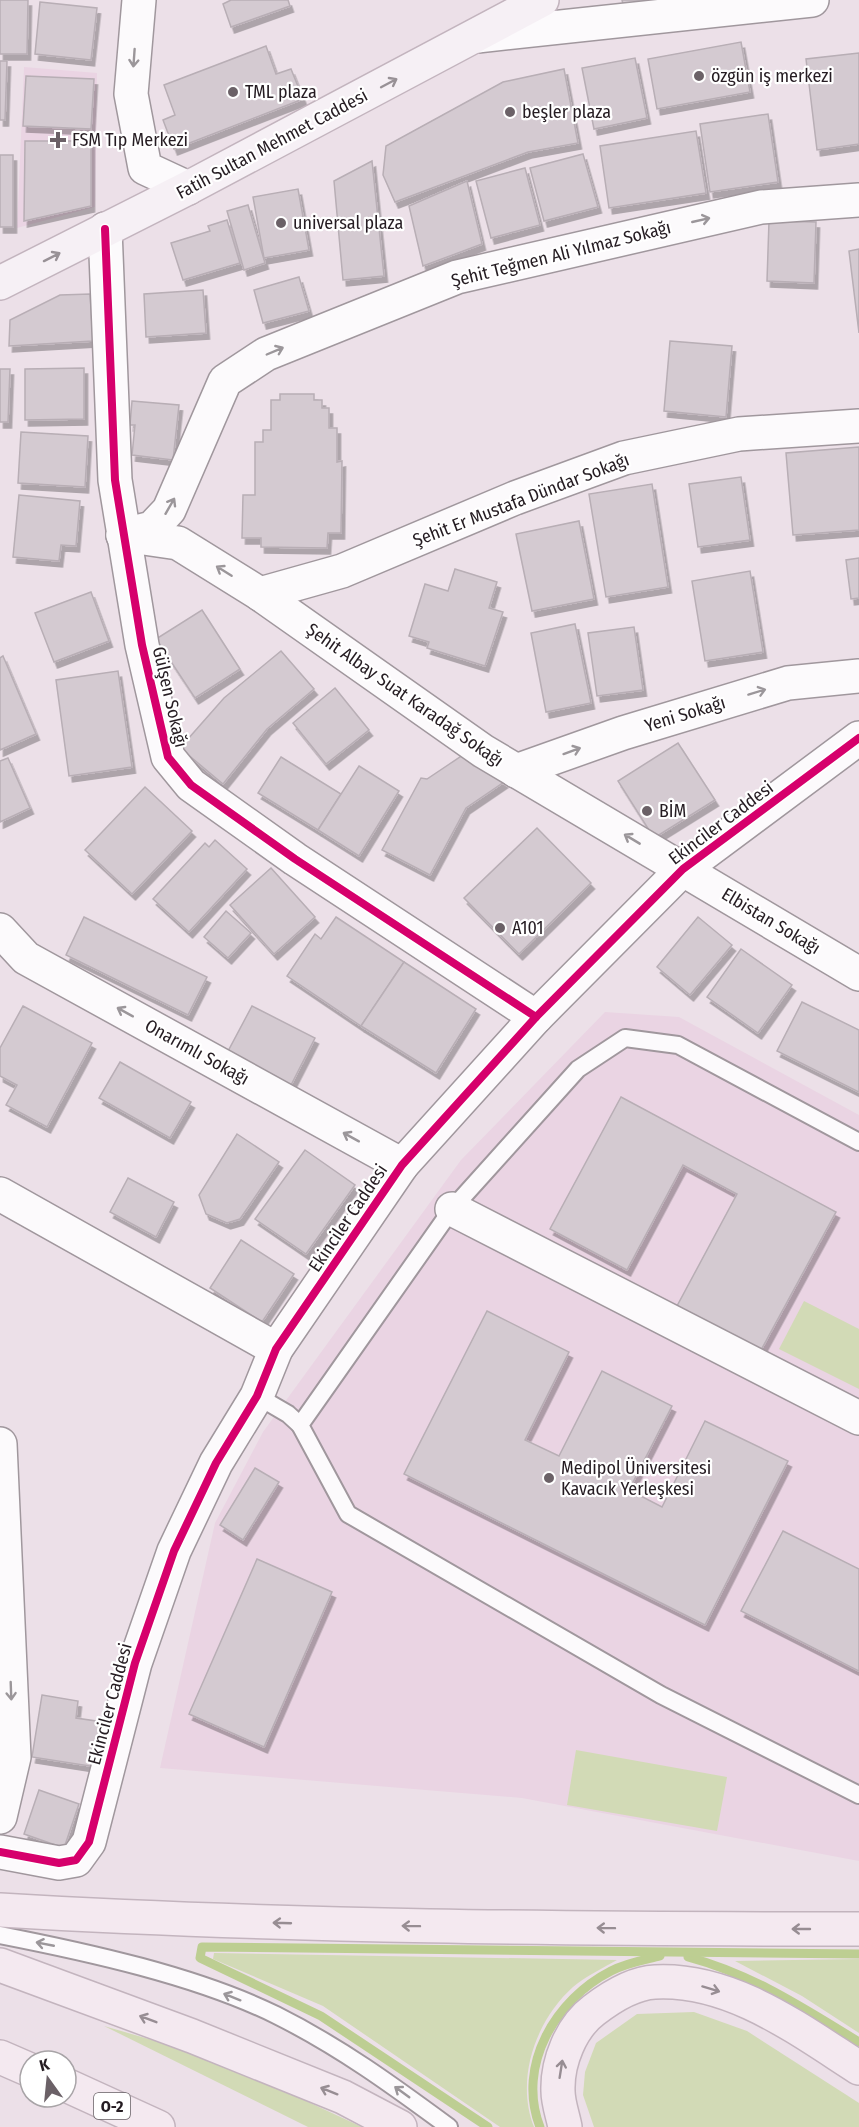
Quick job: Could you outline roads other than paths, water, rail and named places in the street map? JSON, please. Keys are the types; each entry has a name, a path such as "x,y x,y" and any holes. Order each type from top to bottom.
{"highway":[{"path":"0,1910 178,1920 340,1925 859,1929"},
{"path":"0,1965 214,2044 343,2097 400,2127"},
{"path":"565,2127 558,2091 559,2082 564,2055 581,2020 615,1994 653,1982 695,1984 737,1996 811,2037 859,2068"},
{"path":"0,2057 18,2065"},
{"name":"O-2","path":"78,2090 158,2127"}],"main road":[{"name":"Fatih Sultan Mehmet Caddesi","path":"0,284 188,188 542,0"}],"street":[{"path":"139,0 131,94 145,168 188,188"},
{"path":"477,36 812,0"},
{"name":"Şehit Teğmen Ali Yılmaz Sokağı","path":"123,535 152,528 169,510 225,381 266,354 457,277 761,207 859,200"},
{"name":"Gülşen Sokağı","path":"105,230 115,480 142,645 168,757 191,785 295,859 536,1017"},
{"name":"Şehit Er Mustafa Dündar Sokağı","path":"260,594 342,572 515,498 624,458 739,434 859,426"},
{"name":"Şehit Albay Suat Karadağ Sokağı","path":"123,535 178,543 260,594 387,685 516,771 683,869"},
{"name":"Yeni Sokağı","path":"516,771 623,733 788,683 859,676"},
{"name":"Ekinciler Caddesi","path":"0,1852 59,1863 76,1860 89,1842 135,1663 174,1551 216,1463 258,1396 276,1349 402,1165 536,1017 683,869 859,738"},
{"name":"Elbistan Sokağı","path":"683,869 859,974"},
{"name":"Onarımlı Sokağı","path":"0,930 26,958 402,1165"},
{"path":"0,1194 276,1349"},
{"path":"452,1209 859,1418"},
{"path":"0,1444 14,1758 0,1817"}],"lane":[{"path":"300,1425 452,1209 578,1069 625,1038 678,1045 859,1142"},
{"path":"258,1396 288,1414 300,1425 348,1514 661,1695 859,1795"},
{"path":"0,1935 60,1947 204,1986 275,2014 359,2061 449,2127"}],"waterway":[{"path":"488,2127 321,2016 200,1958 202,1947 859,1954"},
{"path":"540,2127 534,2104 533,2080 537,2058 558,2016 573,1998 591,1983 611,1971 660,1956"},
{"path":"688,1957 755,1982 859,2042"}],"place":[{"name":"özgün iş merkezi","path":"699,76"},
{"name":"TML plaza","path":"233,92"},
{"name":"beşler plaza","path":"510,112"},
{"name":"FSM Tıp Merkezi","path":"58,140"},
{"name":"universal plaza","path":"281,223"},
{"name":"BİM","path":"647,811"},
{"name":"A101","path":"500,928"},
{"name":"Medipol Üniversitesi Kavacık Yerleşkesi","path":"549,1478"}]}
